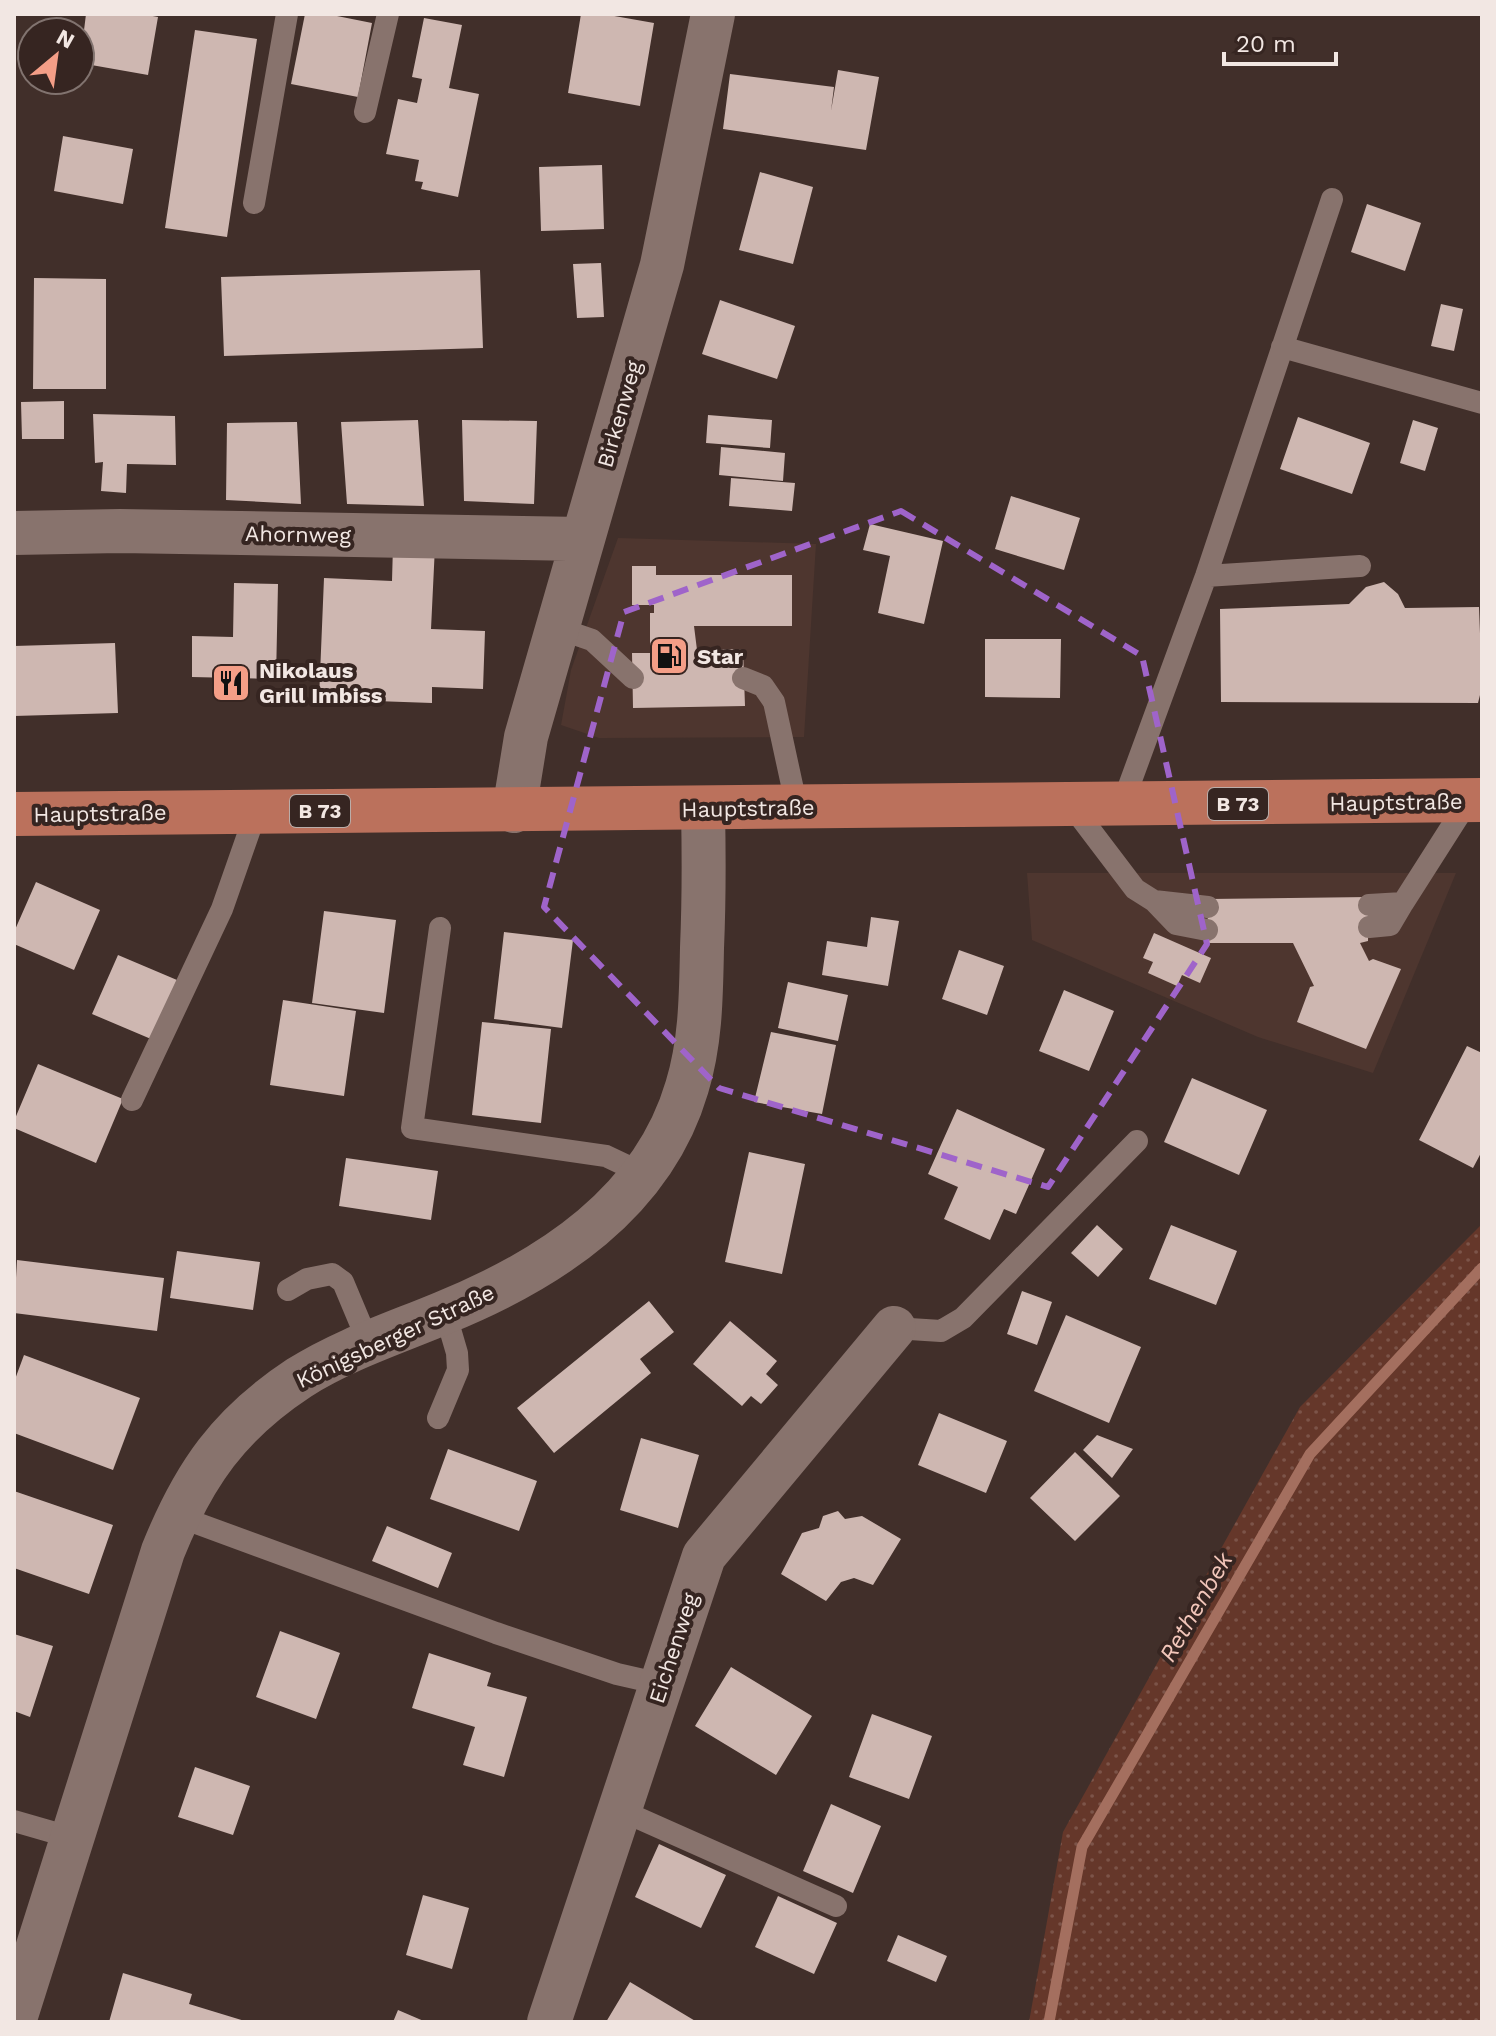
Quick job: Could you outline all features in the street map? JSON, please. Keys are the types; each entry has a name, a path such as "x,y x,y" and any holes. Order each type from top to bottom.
{"main road":[{"name":"Hauptstraße","path":"14,814 1475,800"}],"street":[{"name":"Birkenweg","path":"514,811 526,737 662,265 713,14"},
{"name":"Ahornweg","path":"14,533 120,531 582,539"},
{"name":"Königsberger Straße","path":"14,2022 163,1551 194,1482 210,1460 253,1413 301,1377 518,1277 572,1245 613,1209 644,1174 676,1116 698,1038 703,920 703,809"},
{"name":"Eichenweg","path":"549,2022 704,1556 894,1328"}],"lane":[{"path":"254,203 287,14"},
{"path":"365,112 388,14"},
{"path":"1122,805 1206,576 1332,199"},
{"path":"1282,347 1482,403"},
{"path":"1206,576 1360,566"},
{"path":"557,628 592,640 633,678"},
{"path":"743,678 763,686 774,702 797,808"},
{"path":"1369,916 1403,903 1475,800"},
{"path":"1072,806 1135,889 1154,901 1176,924 1207,930"},
{"path":"132,1100 222,909 256,812"},
{"path":"1154,901 1208,907"},
{"path":"440,928 412,1128 606,1156 644,1174"},
{"path":"894,1328 941,1331 963,1318 1137,1141"},
{"path":"288,1290 307,1279 332,1274 343,1282 369,1344"},
{"path":"438,1418 458,1370 457,1353 445,1312"},
{"path":"177,1516 496,1633 617,1674 661,1684"},
{"path":"620,1810 836,1906"},
{"path":"14,1821 73,1838"}],"highlighted area":[{"path":"901,511 1142,656 1207,944 1048,1187 719,1088 544,907 624,612"}],"shaded area":[{"path":"618,538 816,544 804,737 599,738 561,725 571,670"},
{"path":"1027,873 1456,873 1373,1073 1258,1037 1032,940"},
{"path":"1482,1224 1482,2022 1029,2022 1063,1832 1300,1407"}],"building":[{"path":"142,14 158,17 148,75 96,66 96,16 86,16"},
{"path":"305,14 327,14 372,23 358,97 291,84"},
{"path":"581,14 603,14 654,23 640,106 568,93"},
{"path":"424,18 462,25 449,88 479,94 458,197 421,189 423,182 415,181 419,160 386,154 398,99 417,103 422,79 412,77"},
{"path":"195,30 257,39 227,237 165,228"},
{"path":"838,70 879,77 866,150 723,129 730,74 834,87 831,111"},
{"path":"63,136 133,149 123,204 54,191"},
{"path":"602,165 604,229 541,231 539,167"},
{"path":"760,172 813,187 793,264 739,250"},
{"path":"1367,204 1421,223 1405,271 1351,252"},
{"path":"601,263 604,317 577,318 573,264"},
{"path":"480,270 483,348 224,356 221,277"},
{"path":"34,278 106,279 106,389 33,389"},
{"path":"720,300 795,326 777,379 702,354"},
{"path":"1441,304 1463,309 1454,351 1431,346"},
{"path":"64,401 64,439 22,439 21,402"},
{"path":"93,414 175,416 176,465 127,464 126,493 101,491 103,462 95,463"},
{"path":"708,415 772,420 770,448 706,443"},
{"path":"1298,417 1370,443 1352,494 1280,469"},
{"path":"418,420 424,506 347,504 341,422"},
{"path":"462,420 537,421 534,504 464,501"},
{"path":"1413,420 1438,428 1425,471 1400,463"},
{"path":"297,422 301,504 226,500 227,423"},
{"path":"721,447 785,453 783,481 719,475"},
{"path":"731,478 795,483 792,511 729,506"},
{"path":"1011,496 1080,518 1064,570 995,549"},
{"path":"870,524 943,541 924,624 878,613 890,556 863,550"},
{"path":"393,545 435,546 431,629 485,631 483,689 432,687 432,703 319,699 324,578 392,581"},
{"path":"632,566 656,566 656,575 792,575 792,626 694,626 697,650 743,649 745,706 633,708 632,653 650,653 650,613 654,613 654,605 632,605"},
{"path":"1384,582 1398,594 1405,608 1479,607 1482,687 1478,703 1221,702 1220,609 1349,604 1366,587"},
{"path":"234,583 278,584 276,679 192,677 192,636 233,637"},
{"path":"985,639 1061,639 1060,698 985,697"},
{"path":"115,643 118,713 14,716 14,646"},
{"path":"36,882 100,910 74,970 14,944 14,932"},
{"path":"1369,897 1368,941 1360,943 1369,961 1373,959 1401,969 1366,1049 1297,1022 1310,987 1314,986 1293,943 1206,943 1209,899"},
{"path":"324,911 396,920 384,1013 312,1003"},
{"path":"871,917 899,921 888,986 822,975 827,941 867,947"},
{"path":"504,932 573,940 562,1028 494,1019"},
{"path":"1154,933 1211,958 1200,983 1182,975 1177,986 1148,973 1153,962 1143,958"},
{"path":"959,950 1004,966 987,1015 942,999"},
{"path":"118,955 177,980 151,1039 92,1014"},
{"path":"788,982 848,995 838,1041 778,1028"},
{"path":"1064,990 1114,1011 1089,1071 1039,1051"},
{"path":"283,1000 356,1011 344,1096 270,1085"},
{"path":"482,1022 551,1029 541,1123 472,1115"},
{"path":"771,1032 836,1045 822,1114 754,1102"},
{"path":"1467,1046 1482,1053 1482,1151 1473,1168 1419,1140"},
{"path":"38,1064 123,1099 96,1163 14,1128 14,1121"},
{"path":"1192,1078 1267,1110 1239,1175 1164,1142"},
{"path":"957,1109 1045,1149 1016,1214 1004,1209 990,1240 944,1219 958,1187 928,1174"},
{"path":"749,1152 805,1164 782,1274 725,1262"},
{"path":"346,1158 438,1171 431,1220 339,1206"},
{"path":"1097,1225 1123,1249 1098,1277 1071,1253"},
{"path":"1171,1225 1237,1251 1216,1305 1149,1279"},
{"path":"177,1251 260,1262 253,1310 170,1298"},
{"path":"17,1260 164,1278 157,1331 14,1313"},
{"path":"1022,1291 1052,1302 1037,1345 1007,1334"},
{"path":"649,1301 674,1332 640,1359 651,1373 554,1453 517,1408"},
{"path":"1066,1315 1141,1347 1109,1423 1034,1391"},
{"path":"730,1321 777,1361 766,1374 778,1385 761,1404 751,1396 742,1406 693,1364"},
{"path":"24,1355 140,1398 113,1470 14,1433 14,1382"},
{"path":"939,1413 1007,1441 986,1493 918,1465"},
{"path":"1097,1435 1133,1449 1112,1478 1083,1450"},
{"path":"641,1438 699,1455 678,1528 620,1510"},
{"path":"448,1449 537,1481 519,1531 430,1499"},
{"path":"1075,1452 1120,1496 1075,1541 1030,1498"},
{"path":"14,1491 113,1525 89,1594 14,1568"},
{"path":"838,1511 845,1519 862,1516 901,1539 873,1585 854,1578 841,1582 826,1601 781,1574 802,1533 819,1528 823,1516"},
{"path":"387,1526 452,1553 438,1588 372,1561"},
{"path":"280,1631 340,1653 316,1719 256,1697"},
{"path":"14,1634 53,1646 30,1717 14,1711"},
{"path":"429,1653 491,1673 487,1686 527,1697 504,1777 463,1765 475,1727 412,1708"},
{"path":"731,1667 812,1716 776,1775 695,1726"},
{"path":"872,1714 932,1736 909,1799 849,1777"},
{"path":"195,1767 250,1786 233,1835 178,1817"},
{"path":"831,1804 881,1826 853,1893 803,1871"},
{"path":"659,1844 726,1875 701,1928 635,1897"},
{"path":"423,1895 469,1908 452,1969 406,1955"},
{"path":"778,1896 837,1923 814,1974 755,1947"},
{"path":"898,1935 947,1956 936,1982 887,1961"},
{"path":"123,1973 192,1994 189,2004 248,2022 109,2022"},
{"path":"630,1982 697,2022 606,2022"},
{"path":"398,2010 426,2022 393,2022"}],"waterway":[{"name":"Rethenbek","path":"1049,2022 1082,1847 1310,1454 1482,1268"}],"place":[{"name":"Star","path":"669,656"},
{"name":"Nikolaus Grill Imbiss","path":"231,683"}]}
